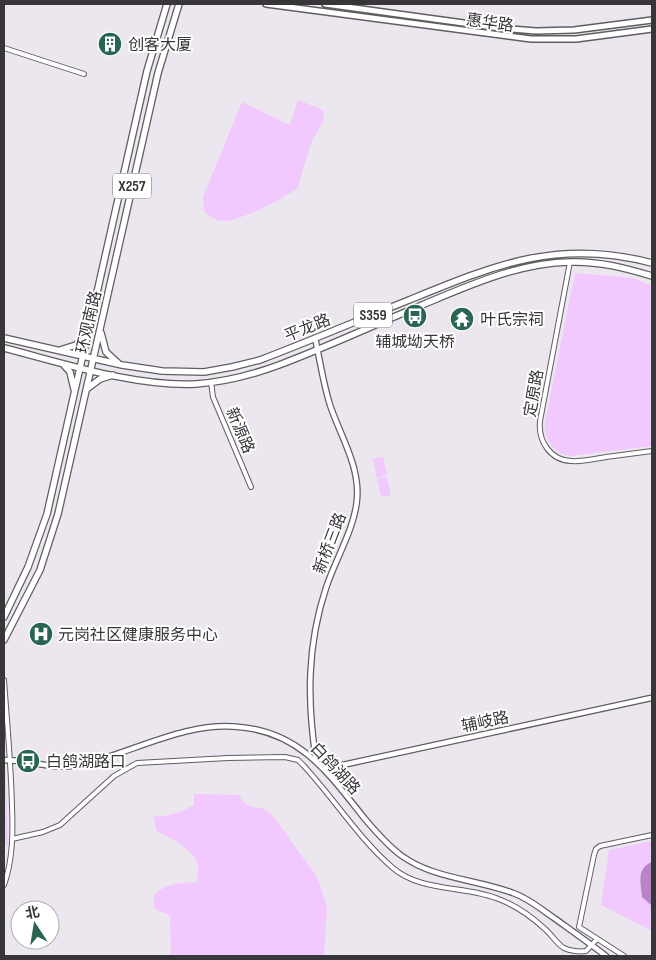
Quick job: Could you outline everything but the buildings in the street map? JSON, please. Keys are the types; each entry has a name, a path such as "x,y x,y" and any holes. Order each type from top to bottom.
{"main road":[{"name":"环观南路","path":"4,618 25,576 43,529 147,71 167,4"},
{"name":"环观南路","path":"4,640 32,586 48,547 58,514 158,74 179,4"},
{"name":"惠华路","path":"266,4 531,40 576,39 652,30"},
{"name":"惠华路","path":"325,4 530,31 574,30 652,20"},
{"name":"平龙路","path":"83,356 122,365 177,372 219,370 260,360 470,275 518,260 552,254 588,254 624,257 652,263"},
{"name":"平龙路","path":"91,370 174,384 211,382 252,374 318,350 491,277 531,267 570,262 610,265 652,276"},
{"path":"100,328 106,352 113,360 122,365"},
{"path":"55,350 63,350 76,345 89,330"},
{"name":"S359","path":"4,338 83,356"},
{"name":"S359","path":"4,348 91,370"},
{"path":"61,363 68,369 72,378 74,396"},
{"path":"86,389 100,379 116,375"}],"street":[{"path":"4,48 84,74"},
{"name":"定原路","path":"570,262 540,421 539,428 542,442 556,457 570,461 652,452"},
{"name":"新桥三路","path":"315,338 328,397 354,470 358,491 355,513 325,589 313,640 309,680 309,706 316,761"},
{"name":"新源路","path":"211,382 214,398 251,487"},
{"path":"4,680 11,760 12,839 4,885"},
{"name":"辅岐路","path":"324,769 652,698"},
{"name":"白鸽湖路","path":"4,760 43,766 76,765 194,729 227,726 252,728 277,736 302,749 316,761 380,837 403,857 423,868 515,894 533,903 606,956"},
{"name":"白鸽湖路","path":"4,756 11,760"},
{"path":"12,839 43,832 60,825 114,776 137,763 228,758 291,758 298,760 308,770 370,844 399,872 423,883 475,892 501,900 541,926 566,949 584,952 597,939"},
{"path":"624,956 579,928 578,925 595,851 600,846 652,835"}],"shaded area":[{"path":"298,100 323,110 324,119 311,143 297,189 281,199 245,216 234,219 217,220 204,211 203,197 242,102 290,124"},
{"path":"575,273 633,278 652,286 652,446 571,456 559,452 548,440 545,422"},
{"path":"383,457 387,475 377,478 373,459"},
{"path":"387,477 391,495 381,497 377,479"},
{"path":"5,765 8,845 4,845"},
{"path":"194,794 239,795 245,804 263,809 273,816 317,877 327,906 324,956 171,956 170,917 154,909 154,895 169,886 197,882 198,865 187,849 157,831 153,816 169,815 194,805"},
{"path":"652,841 652,931 601,905 609,850"},
{"path":"652,862 652,906 642,897 641,876 644,868"}],"place":[{"name":"创客大厦","path":"110,44"},
{"name":"辅城坳天桥","path":"415,316"},
{"name":"叶氏宗祠","path":"462,319"},
{"name":"元岗社区健康服务中心","path":"41,634"},
{"name":"白鸽湖路口","path":"28,761"}]}
